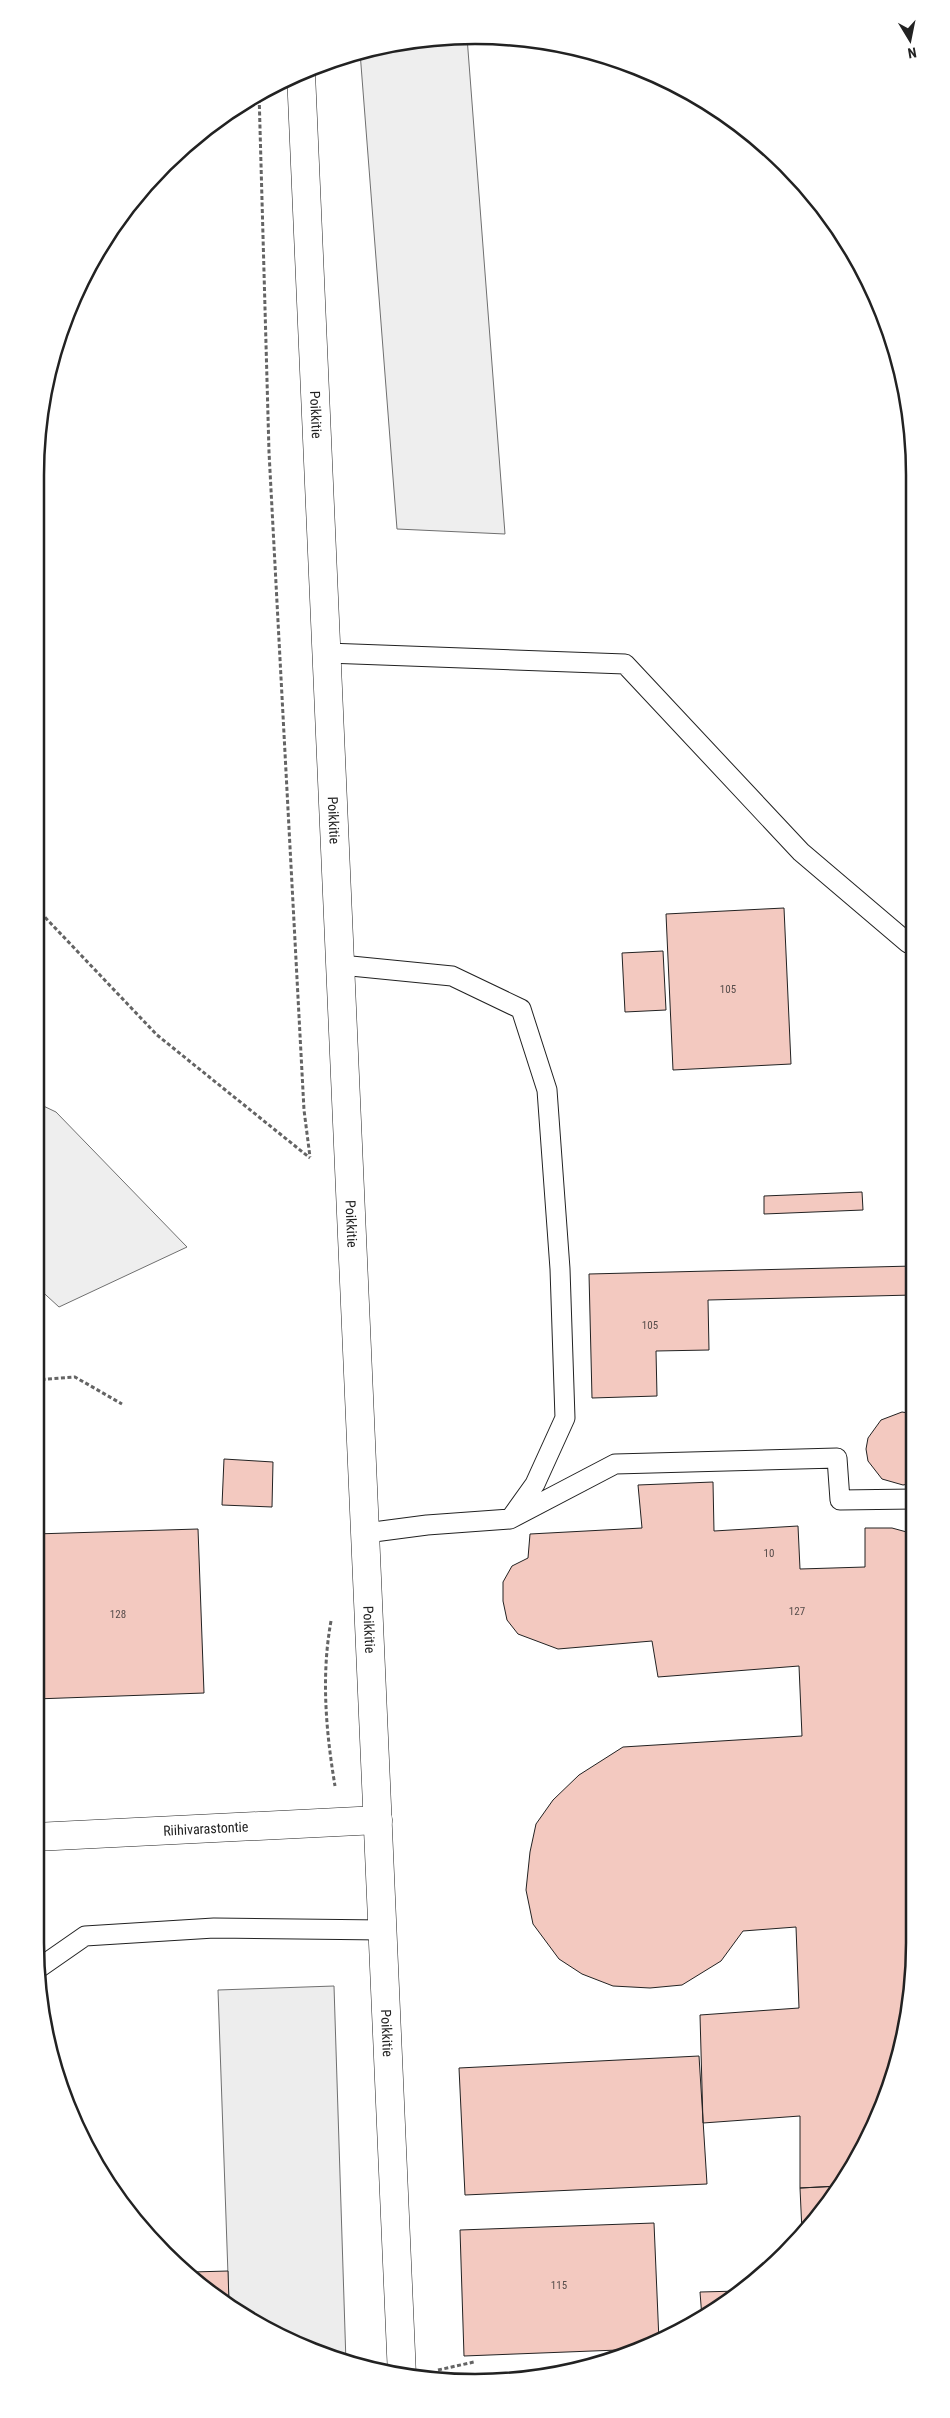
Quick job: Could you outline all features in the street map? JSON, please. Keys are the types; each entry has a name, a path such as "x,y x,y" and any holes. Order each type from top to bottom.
{"street":[{"name":"Poikkitie","path":"301,81 342,965 402,2368"},
{"name":"Riihivarastontie","path":"44,1837 378,1820"}],"lane":[{"path":"327,653 625,664 801,852 906,940"},
{"path":"342,965 452,976 521,1009 547,1090 560,1269 565,1418 535,1484 510,1519"},
{"path":"366,1533 427,1525 510,1519 615,1464 836,1458 840,1500 906,1499"},
{"path":"45,1964 85,1936 214,1928 382,1930"}],"path":[{"path":"259,102 269,452 304,1110 312,1168"},
{"path":"44,915 157,1035 310,1158 351,1194"},
{"path":"44,1379 75,1376 122,1404"},
{"path":"332,1616 327,1643 326,1730 337,1795"},
{"path":"437,2371 474,2362"}],"shaded area":[{"path":"468,44 505,534 397,529 361,59 419,47"},
{"path":"44,1106 56,1112 187,1247 59,1307 44,1293"},
{"path":"334,1986 346,2354 284,2330 229,2297 218,1990"}],"building":[{"path":"784,908 791,1064 673,1070 666,914"},
{"path":"663,951 666,1010 625,1012 622,953"},
{"path":"862,1192 863,1210 764,1214 764,1196"},
{"path":"906,1266 906,1295 708,1300 709,1350 656,1351 657,1396 592,1398 589,1274"},
{"path":"902,1412 906,1413 906,1484 882,1479 868,1461 866,1449 868,1438 881,1420"},
{"path":"224,1459 273,1462 272,1507 222,1505"},
{"path":"713,1482 714,1531 798,1526 800,1569 865,1567 865,1528 892,1528 906,1532 906,1943 903,1999 892,2055 883,2082 862,2134 831,2186 800,2188 800,2116 703,2123 700,2015 799,2008 796,1927 743,1931 721,1961 682,1985 650,1988 613,1986 582,1974 559,1959 533,1924 526,1890 530,1852 536,1824 553,1800 579,1775 623,1747 802,1736 799,1666 658,1677 652,1641 558,1649 518,1634 507,1620 503,1601 503,1582 512,1566 528,1558 530,1534 642,1528 638,1485"},
{"path":"198,1529 204,1693 44,1699 44,1534"},
{"path":"699,2056 707,2184 465,2195 459,2068"},
{"path":"831,2186 802,2224 800,2188"},
{"path":"654,2223 659,2333 616,2350 464,2356 460,2230"},
{"path":"228,2271 229,2297 212,2285 197,2272"},
{"path":"730,2291 701,2310 700,2292"}]}
